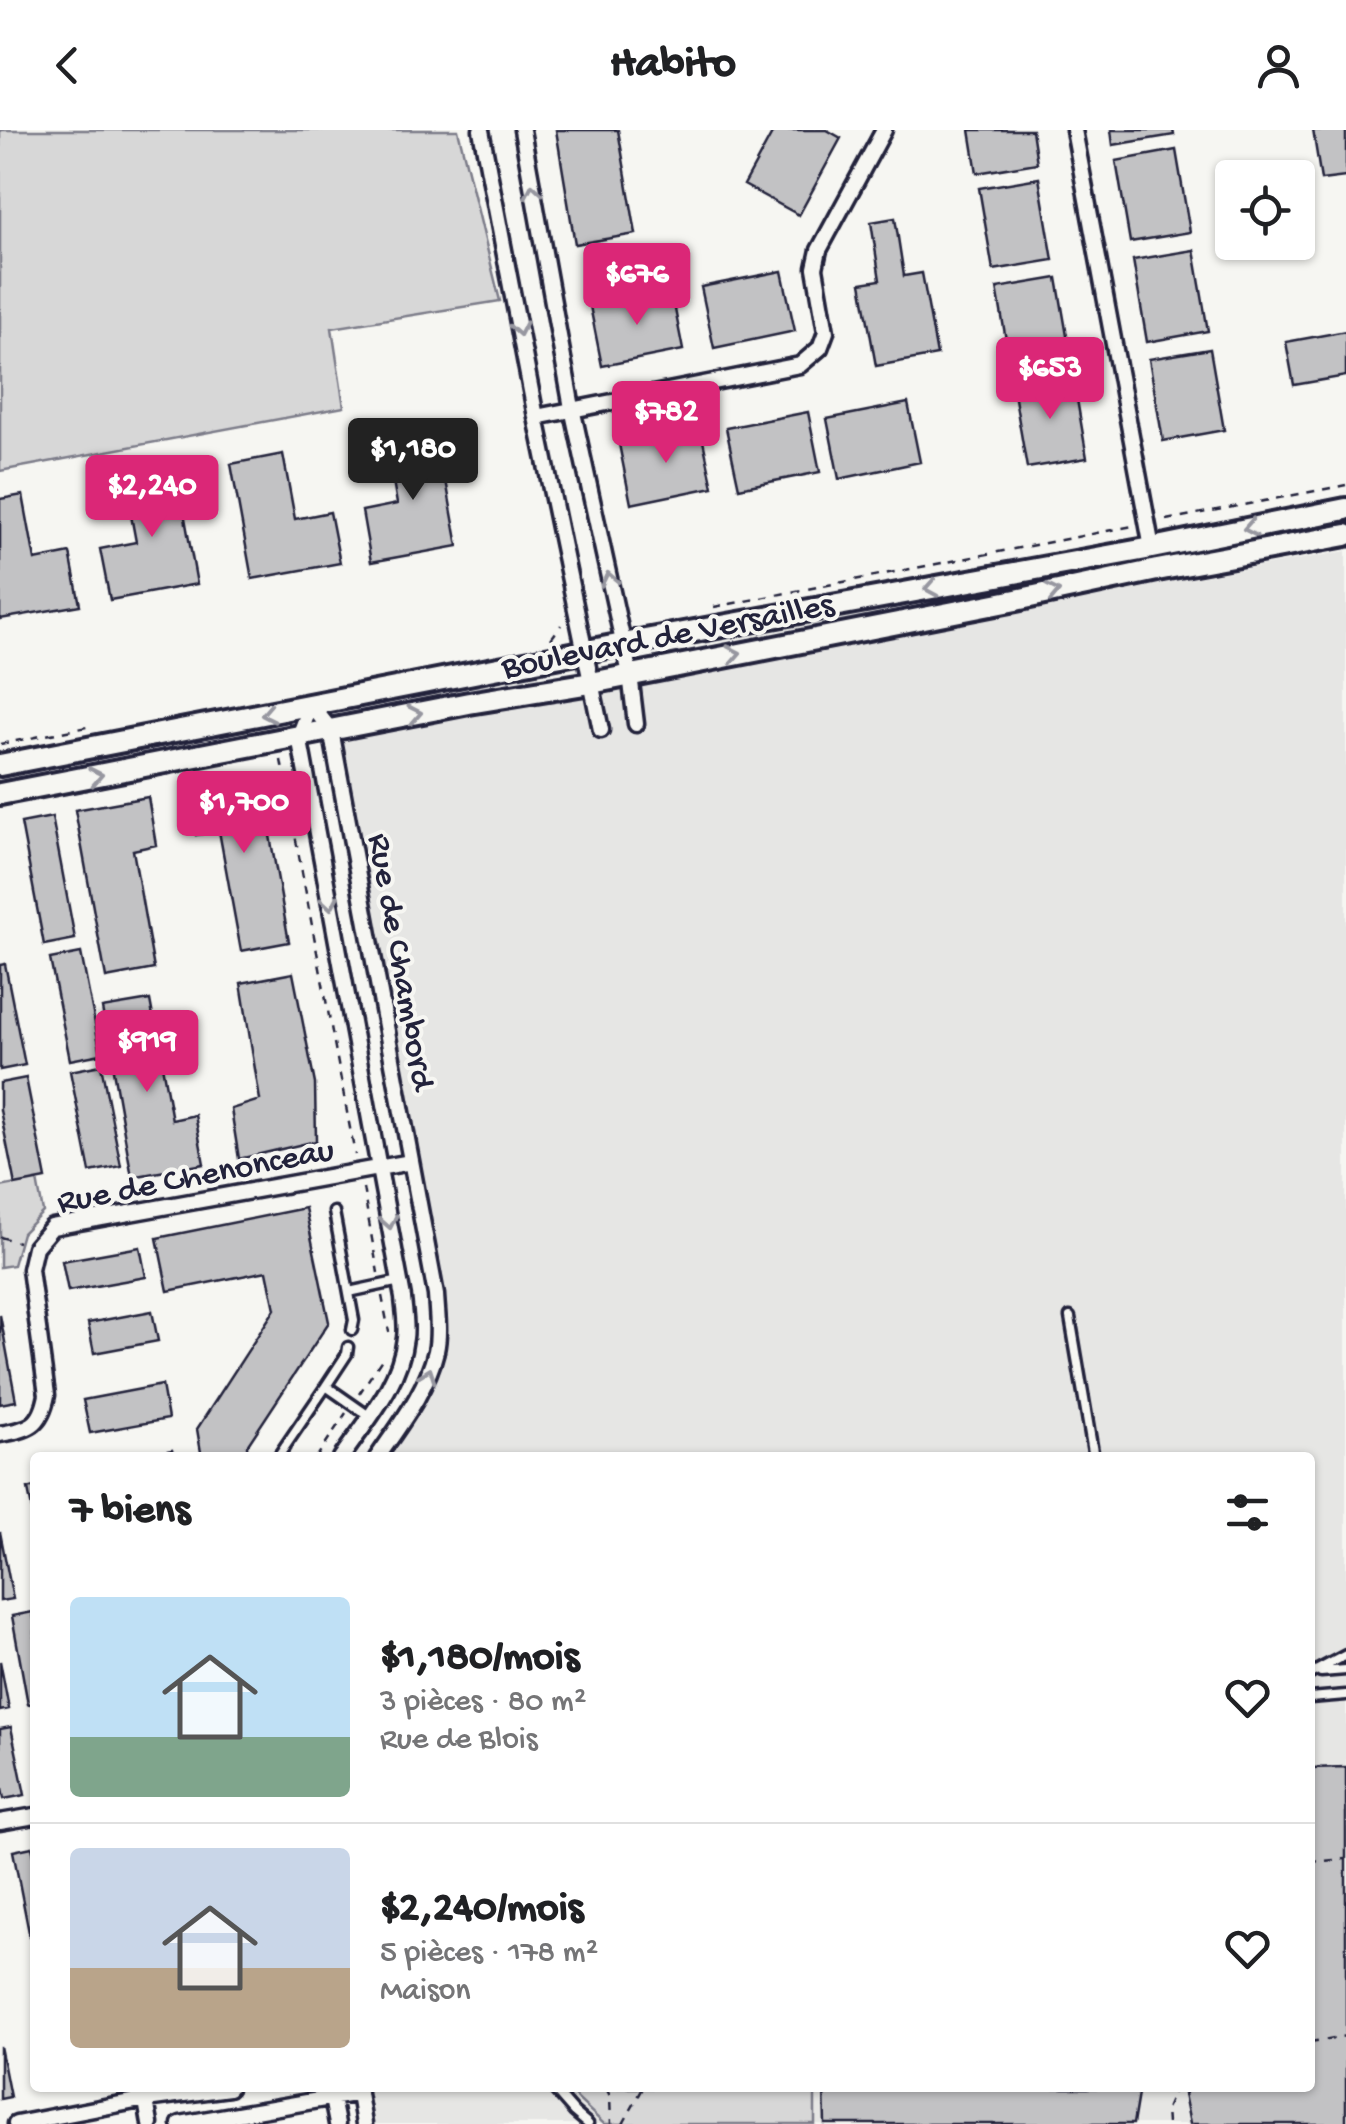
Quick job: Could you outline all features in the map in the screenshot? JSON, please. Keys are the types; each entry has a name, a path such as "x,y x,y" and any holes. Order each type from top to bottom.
{"street":[{"path":"481,130 601,730"},
{"path":"522,130 572,408 630,674 636,724"},
{"path":"536,417 800,365 820,348 826,332 815,268 819,250 884,130"},
{"path":"1074,130 1152,548"},
{"name":"Boulevard de Versailles","path":"0,765 1346,509"},
{"name":"Boulevard de Versailles","path":"0,794 1346,535"},
{"path":"299,736 311,706"},
{"name":"Rue de Chambord","path":"311,706 331,730 436,1294 437,1349 419,1396 381,1452"},
{"name":"Rue de Chambord","path":"299,736 400,1281 406,1336 399,1367 384,1396 344,1452"},
{"name":"Rue de Chenonceau","path":"0,1434 28,1429 44,1413 47,1395 30,1269 35,1247 52,1227 411,1162"},
{"path":"0,1822 30,1817"},
{"path":"358,2092 364,2124"},
{"path":"16,2124 145,2093 150,2124"},
{"path":"180,2124 331,2093 337,2124"}],"lane":[{"path":"334,1212 354,1320 352,1330"},
{"path":"348,1292 400,1281"},
{"path":"1070,1317 1093,1452"},
{"path":"281,1452 348,1347"},
{"path":"326,1386 370,1416"},
{"path":"1315,1671 1346,1655"},
{"path":"1315,1673 1346,1670"},
{"path":"1315,1698 1346,1696"},
{"path":"556,2092 588,2124"}],"path":[{"path":"1154,522 1346,485"},
{"name":"Boulevard de Versailles","path":"716,606 1120,528"},
{"path":"281,759 355,1156"},
{"path":"0,1237 35,1247"},
{"path":"1315,1861 1346,1858"},
{"path":"1315,2041 1346,2036"},
{"path":"608,2092 611,2124"},
{"path":"624,2124 641,2092"},
{"path":"1167,2124 1166,2109 1173,2092"}],"shaded area":[{"path":"0,130 458,130 500,301 332,328 344,407 0,471"},
{"path":"1346,551 1346,2124 375,2124 370,2095 359,2092 1315,2092 1315,1452 379,1452 427,1378 436,1295 331,730"},
{"path":"37,1180 43,1212 22,1233 13,1265 0,1267 0,1187"},
{"path":"570,2092 815,2092 815,2124 604,2124"}],"building":[{"path":"556,130 618,130 636,234 575,244"},
{"path":"774,130 827,130 841,138 799,215 744,185"},
{"path":"970,130 1032,130 1037,163 977,173"},
{"path":"1111,130 1173,130 1174,135 1113,145"},
{"path":"1313,130 1346,130 1346,177 1321,180"},
{"path":"1176,150 1190,232 1130,242 1116,161"},
{"path":"1039,178 1053,260 993,270 979,188"},
{"path":"895,218 904,276 922,273 937,355 876,366 861,283 880,280 871,222"},
{"path":"1194,250 1208,331 1147,342 1133,260"},
{"path":"782,271 795,331 714,348 701,287"},
{"path":"1057,278 1071,359 1011,369 997,288"},
{"path":"671,289 683,350 602,366 590,306"},
{"path":"1346,331 1346,376 1294,385 1286,342"},
{"path":"1210,349 1224,430 1163,441 1149,359"},
{"path":"1073,376 1087,458 1027,468 1013,387"},
{"path":"908,403 920,462 839,479 827,419"},
{"path":"808,412 820,472 739,488 726,428"},
{"path":"700,427 713,487 631,504 619,444"},
{"path":"437,431 458,546 371,562 362,511 397,504 386,440"},
{"path":"283,454 295,519 330,512 340,563 252,579 231,464"},
{"path":"176,468 197,584 110,600 100,549 136,542 124,478"},
{"path":"23,495 35,560 70,553 80,605 0,619 0,499"},
{"path":"259,774 289,942 241,951 219,831 196,835 187,787"},
{"path":"148,797 156,845 133,850 154,969 106,978 75,810"},
{"path":"52,817 75,939 44,945 21,823"},
{"path":"81,953 101,1054 70,1060 50,959"},
{"path":"5,964 25,1065 0,1070 0,965"},
{"path":"293,973 315,1084 316,1141 239,1159 231,1109 260,1100 241,983"},
{"path":"150,1000 172,1120 195,1115 204,1164 132,1177 102,1008"},
{"path":"101,1065 121,1166 90,1172 70,1071"},
{"path":"26,1078 46,1179 15,1185 0,1110 0,1083"},
{"path":"305,1208 329,1322 247,1446 248,1452 201,1452 197,1429 275,1309 267,1271 168,1291 157,1238"},
{"path":"140,1247 146,1277 68,1291 62,1261"},
{"path":"152,1311 158,1341 94,1353 88,1323"},
{"path":"0,1315 16,1401 0,1404"},
{"path":"162,1385 168,1419 90,1433 83,1400"},
{"path":"0,1532 13,1599 0,1601"},
{"path":"30,1613 30,1704 28,1704 12,1616"},
{"path":"0,1661 9,1709 0,1711"},
{"path":"11,1727 25,1795 4,1799 0,1729"},
{"path":"1346,1767 1346,2124 1190,2124 1186,2092 1315,2092 1315,1768"},
{"path":"30,1847 30,1938 13,1851"},
{"path":"0,2046 10,2097 0,2099"},
{"path":"824,2092 1138,2092 1133,2124 825,2124"}]}
